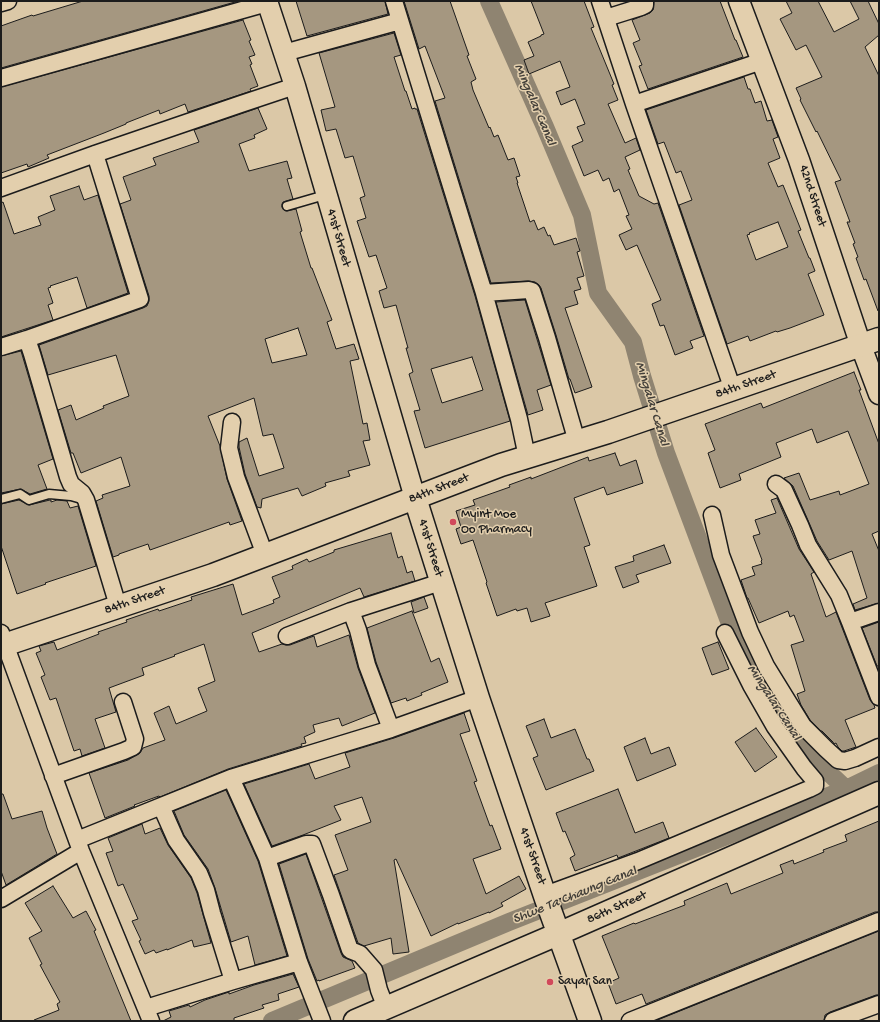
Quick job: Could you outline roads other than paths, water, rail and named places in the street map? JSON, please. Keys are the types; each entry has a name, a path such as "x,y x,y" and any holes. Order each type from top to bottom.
{"main road":[{"name":"84th Street","path":"2,641 118,606 213,575 501,466 680,408 870,342"},
{"name":"41st Street","path":"415,498 478,698 545,897 590,1021"},
{"name":"86th Street","path":"355,1021 383,999 557,930 879,793"}],"street":[{"path":"1,3 8,1"},
{"path":"394,1 484,293 519,419 527,457"},
{"path":"600,1 733,390"},
{"path":"606,18 642,7 645,5 645,1"},
{"name":"42nd Street","path":"739,1 870,342 879,394"},
{"path":"1,78 267,2"},
{"name":"41st Street","path":"267,2 295,86 415,498"},
{"path":"284,53 400,21"},
{"path":"634,104 762,61"},
{"path":"1,188 95,154 295,86"},
{"path":"1,348 140,299 95,154"},
{"path":"484,293 532,291 577,442"},
{"path":"27,339 70,484 82,493 86,500 118,606"},
{"path":"232,422 229,448 236,477 265,555"},
{"path":"776,484 784,490 808,545 839,595 879,697"},
{"path":"712,515 721,555 750,632 766,666 803,726 838,760 845,761 879,747"},
{"path":"287,636 351,611 441,582"},
{"path":"351,611 358,630 367,665 390,729"},
{"path":"850,622 879,612"},
{"path":"545,897 638,861 815,786 815,781 775,727 754,691 725,633"},
{"path":"2,641 79,846 148,1015 233,981 299,962"},
{"path":"1,899 79,846 161,806 231,778 390,729 478,698"},
{"path":"53,776 124,751 133,746 135,739 123,702"},
{"path":"231,778 266,858 299,962 322,1020"},
{"path":"161,806 176,840 199,873 206,890 233,981"},
{"path":"266,858 306,844 312,844 350,950 360,954 374,970 383,999"},
{"path":"630,1021 879,921"},
{"path":"833,1021 879,1004"}],"lane":[{"path":"287,206 326,195"},
{"path":"1,499 20,494 29,500 49,494 71,496 86,500"}],"waterway":[{"name":"Mingalar Canal","path":"489,1 582,215 598,293 633,342 666,453 741,653 792,738 846,789"},
{"name":"Shwe Ta Chaung Canal","path":"272,1021 509,922 846,789 879,773"}],"place":[{"name":"Myint Moe Oo Pharmacy","path":"453,522"},
{"name":"Sayar San","path":"550,982"}]}
